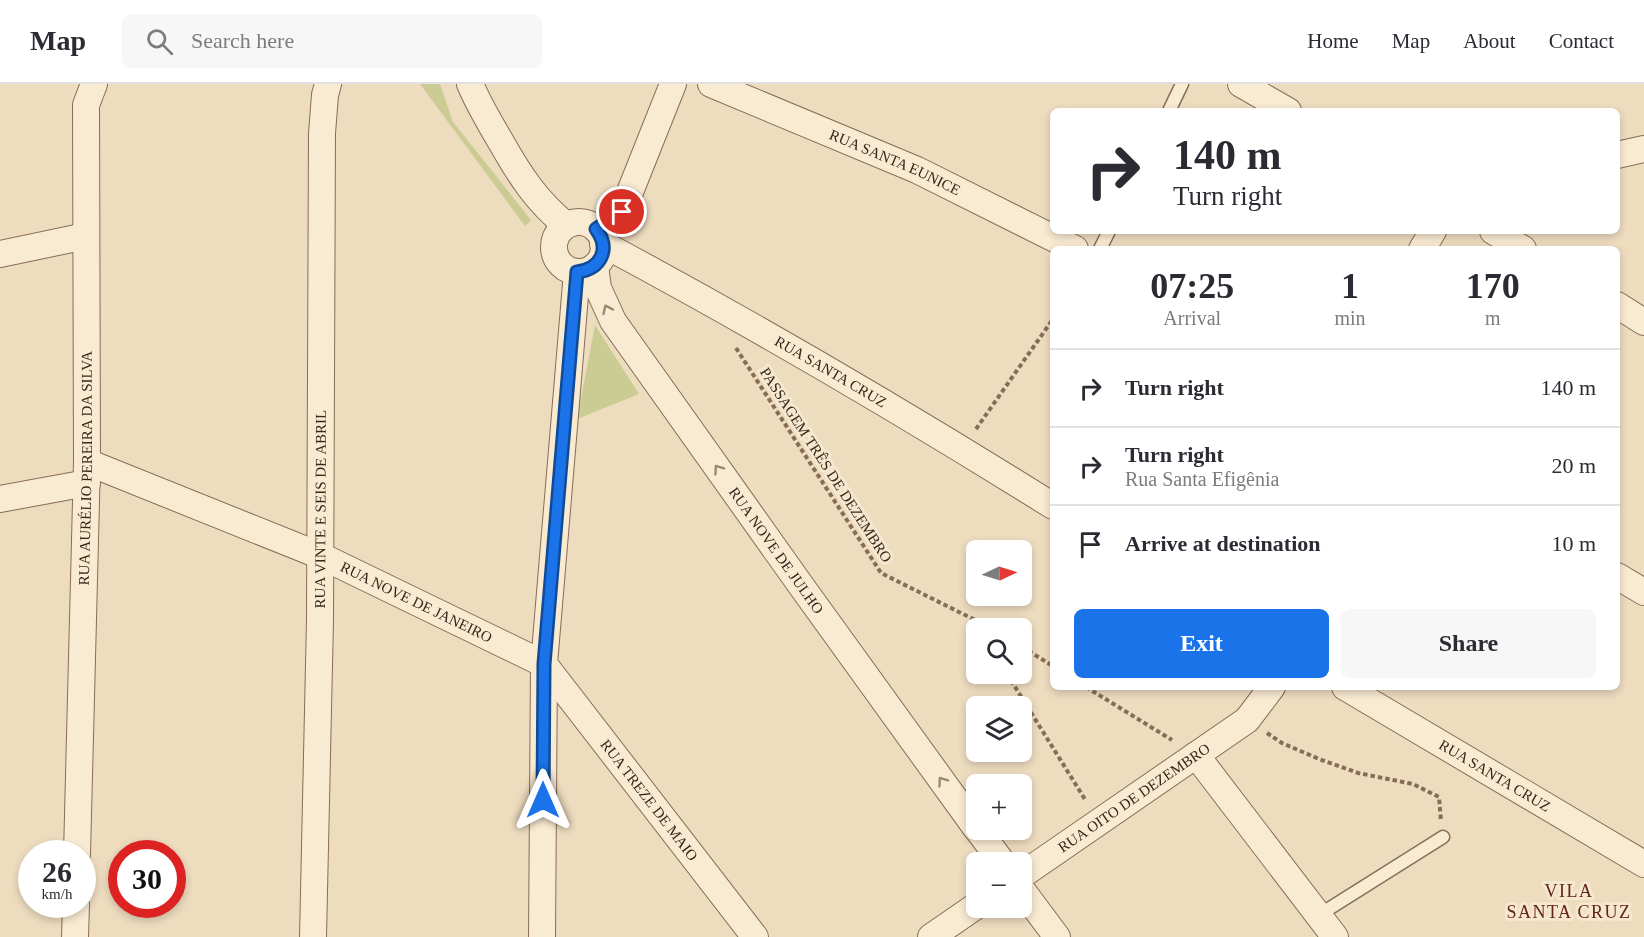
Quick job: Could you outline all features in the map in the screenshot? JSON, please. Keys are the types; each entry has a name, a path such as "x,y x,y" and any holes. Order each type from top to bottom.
{"street":[{"name":"RUA VINTE E SEIS DE ABRIL","path":"313,937 321,556 322,133 328,84"},
{"path":"470,84 479,106 522,178 547,209 566,225"},
{"path":"542,937 544,664 593,253 590,224 582,222 566,225 556,237 554,253 562,266 593,253 622,212 674,84"},
{"name":"RUA SANTA EUNICE","path":"711,84 917,170 1069,246"},
{"path":"1241,84 1283,108"},
{"name":"RUA AURÉLIO PEREIRA DA SILVA","path":"77,840 87,473 85,91"},
{"path":"1620,154 1644,149"},
{"path":"1498,234 1518,246"},
{"path":"0,254 86,236"},
{"name":"RUA SANTA CRUZ","path":"593,253 703,297 962,449 1050,504"},
{"name":"RUA NOVE DE JULHO","path":"593,253 598,288 613,321 966,814"},
{"path":"1620,307 1644,321"},
{"name":"RUA NOVE DE JANEIRO","path":"87,473 321,556 544,664"},
{"path":"0,499 87,473"},
{"path":"1620,578 1644,592"},
{"name":"RUA TREZE DE MAIO","path":"544,664 755,937"},
{"name":"RUA OITO DE DEZEMBRO","path":"1032,868 1247,720 1270,690"},
{"name":"RUA SANTA CRUZ","path":"1350,690 1644,864"},
{"path":"1196,755 1335,937"},
{"name":"RUA NOVE DE JULHO","path":"985,840 994,852"},
{"path":"1032,904 1056,937"},
{"path":"931,937 966,913"},
{"path":"75,937 76,918"}],"lane":[{"path":"1170,108 1182,84"},
{"path":"1319,915 1443,837"}],"path":[{"path":"962,449 1050,323"},
{"name":"PASSAGEM TRÊS DE DEZEMBRO","path":"735,346 881,573 971,618"},
{"path":"1032,652 1050,664"},
{"path":"1013,684 1099,822"},
{"path":"1091,690 1196,755"},
{"path":"1247,720 1282,743 1319,759 1358,773 1413,784 1439,797 1443,837"}],"green space":[{"path":"420,84 440,84 453,122 531,220 525,226"},
{"path":"595,325 639,394 577,419"}],"district":[{"name":"VILA SANTA CRUZ","path":"1569,901"}],"route":[{"path":"543,800 544,664 577,272 586,271 600,260 603,244 596,229 622,212"}]}
